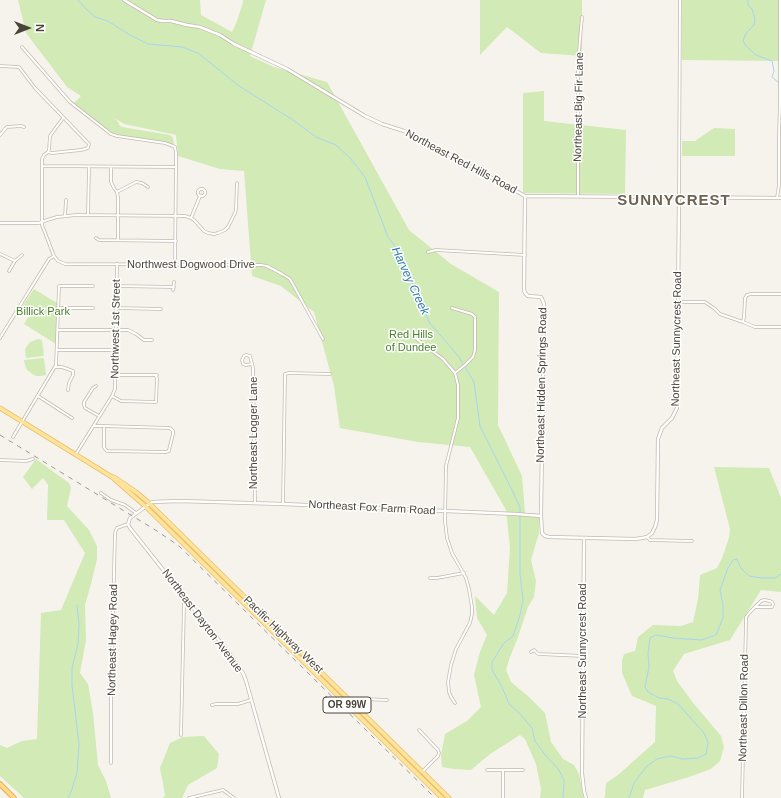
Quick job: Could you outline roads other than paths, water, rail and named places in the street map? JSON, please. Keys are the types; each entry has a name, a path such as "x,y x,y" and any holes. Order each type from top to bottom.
{"highway":[{"path":"0,784 14,798"}],"main road":[{"name":"OR 99W","path":"0,408 76,454"},
{"name":"Pacific Highway West","path":"76,454 112,477 147,505 449,798"},
{"name":"Pacific Highway West","path":"147,505 442,798"}],"street":[{"name":"Northeast Red Hills Road","path":"124,0 156,20 171,21 200,27 220,34 234,44 287,69 365,116 382,124 410,133 525,196 779,198"},
{"name":"Northeast Sunnycrest Road","path":"646,537 654,530 656,520 659,435 662,428 672,418 677,408 680,0"},
{"path":"779,198 780,0"},
{"name":"Northeast Big Fir Lane","path":"578,196 578,63 582,17"},
{"path":"22,47 70,102 114,135 165,143 173,146 176,150 175,264"},
{"path":"0,66 19,67 35,88 87,142 89,146 88,148 81,150 52,153 48,152"},
{"path":"0,338 49,260 54,256 43,229 42,222 42,166 43,158 48,152 50,136 63,118"},
{"path":"0,135 7,127 24,127"},
{"path":"42,166 176,167"},
{"path":"88,215 89,167"},
{"path":"111,167 111,182 117,192 118,198 118,240"},
{"path":"117,192 136,182 142,183 148,187"},
{"path":"0,223 39,223 65,216 88,215 185,216 194,220 201,229 208,233 214,234 225,230 236,209 236,183"},
{"path":"190,218 200,196"},
{"name":"Northeast Hidden Springs Road","path":"525,196 524,292 529,296 541,297 543,302 541,516"},
{"path":"65,216 66,200"},
{"path":"96,238 99,240 176,241"},
{"path":"428,252 436,250 525,255"},
{"path":"0,254 15,261"},
{"path":"9,271 15,261 22,255"},
{"name":"Northwest Dogwood Drive","path":"54,256 56,260 65,264 261,265 270,267 290,279 322,339"},
{"name":"Northwest 1st Street","path":"76,454 115,389 117,264"},
{"path":"116,286 173,289 174,282"},
{"path":"13,437 55,367 57,360 59,286 93,286"},
{"path":"743,322 745,298 747,295 781,294"},
{"path":"678,302 705,302 723,315 755,327 781,327"},
{"path":"59,308 93,308"},
{"path":"116,308 162,309"},
{"path":"452,308 471,313 474,316 475,329 474,354 471,360 455,373"},
{"path":"58,330 128,330 132,331 144,340 152,340"},
{"path":"414,336 439,355 457,377 458,414 457,425 446,466 445,526 452,553 464,572 472,604 472,614 470,623 456,649 451,665 448,682 449,692 456,703"},
{"path":"57,350 116,350"},
{"name":"Northeast Logger Lane","path":"252,364 243,364 242,360 244,356 250,356 252,364 254,373 255,502"},
{"path":"55,367 62,367 73,371 74,375 69,383 68,390"},
{"path":"283,504 285,374 330,374"},
{"path":"112,396 123,402 156,402 157,376 116,375"},
{"path":"96,386 84,402 84,405 85,408 99,416"},
{"path":"38,396 72,418"},
{"path":"93,426 104,426 170,428 173,431 173,434 169,451 107,451 104,447 104,426"},
{"path":"0,460 26,461 33,459"},
{"path":"101,493 111,500 125,505 136,513"},
{"name":"Northeast Fox Farm Road","path":"147,505 154,502 179,501 255,502 541,516"},
{"path":"128,524 130,518 147,505"},
{"path":"541,516 542,533 549,538 639,539 646,537 650,540 692,541"},
{"name":"Northeast Dayton Avenue","path":"128,524 241,670 279,798"},
{"name":"Northeast Hagey Road","path":"111,764 111,694 115,533 118,528 128,524"},
{"name":"Northeast Sunnycrest Road","path":"584,538 582,773 583,787 586,798"},
{"path":"430,578 437,578 464,572"},
{"path":"181,734 184,604 186,598"},
{"path":"764,600 770,601 773,604 772,607 755,607 764,600"},
{"name":"Northeast Dillon Road","path":"742,798 745,628 746,617 755,607"},
{"path":"530,652 534,650 539,654 583,656"},
{"path":"212,705 238,704 251,700"},
{"path":"352,710 364,700 387,700"},
{"path":"419,730 438,750 439,753 438,756 422,772"},
{"path":"487,770 523,770"},
{"path":"503,770 503,798"},
{"path":"189,798 223,790 234,798"}],"waterway":[{"name":"Harvey Creek","path":"78,0 95,17 108,21 148,44 182,47 198,53 239,86 293,120 316,137 336,145 350,158 365,177 388,237 400,253 429,322 459,357 474,382 480,426 520,507 520,513"},
{"path":"748,0 748,5 752,9 755,19 754,25 746,33 743,41 746,46 756,55 772,61 774,71 772,77 779,83"},
{"name":"Harvey Creek","path":"520,516 520,574 523,600 513,636 504,643 492,662 492,670 502,687 509,704 532,728 535,741 559,770 564,781 563,798"},
{"path":"629,798 634,783 647,766 657,759 670,756 683,759 698,758 706,754 708,742 704,733 678,704 668,699 659,698 648,692 645,687 649,667 648,653 650,638 656,635 702,640 716,635 723,618 723,605 720,590 728,568 733,560 737,559 740,567 749,576 775,578 781,574"},
{"path":"68,798 77,773 79,744 72,685 72,668 78,644 79,624 77,605"}],"railway":[{"path":"0,435 179,546 435,798"}],"district":[{"name":"SUNNYCREST","path":"674,201"}],"park label":[{"name":"Billick Park","path":"43,312"},
{"name":"Red Hills of Dundee","path":"411,341"}]}
